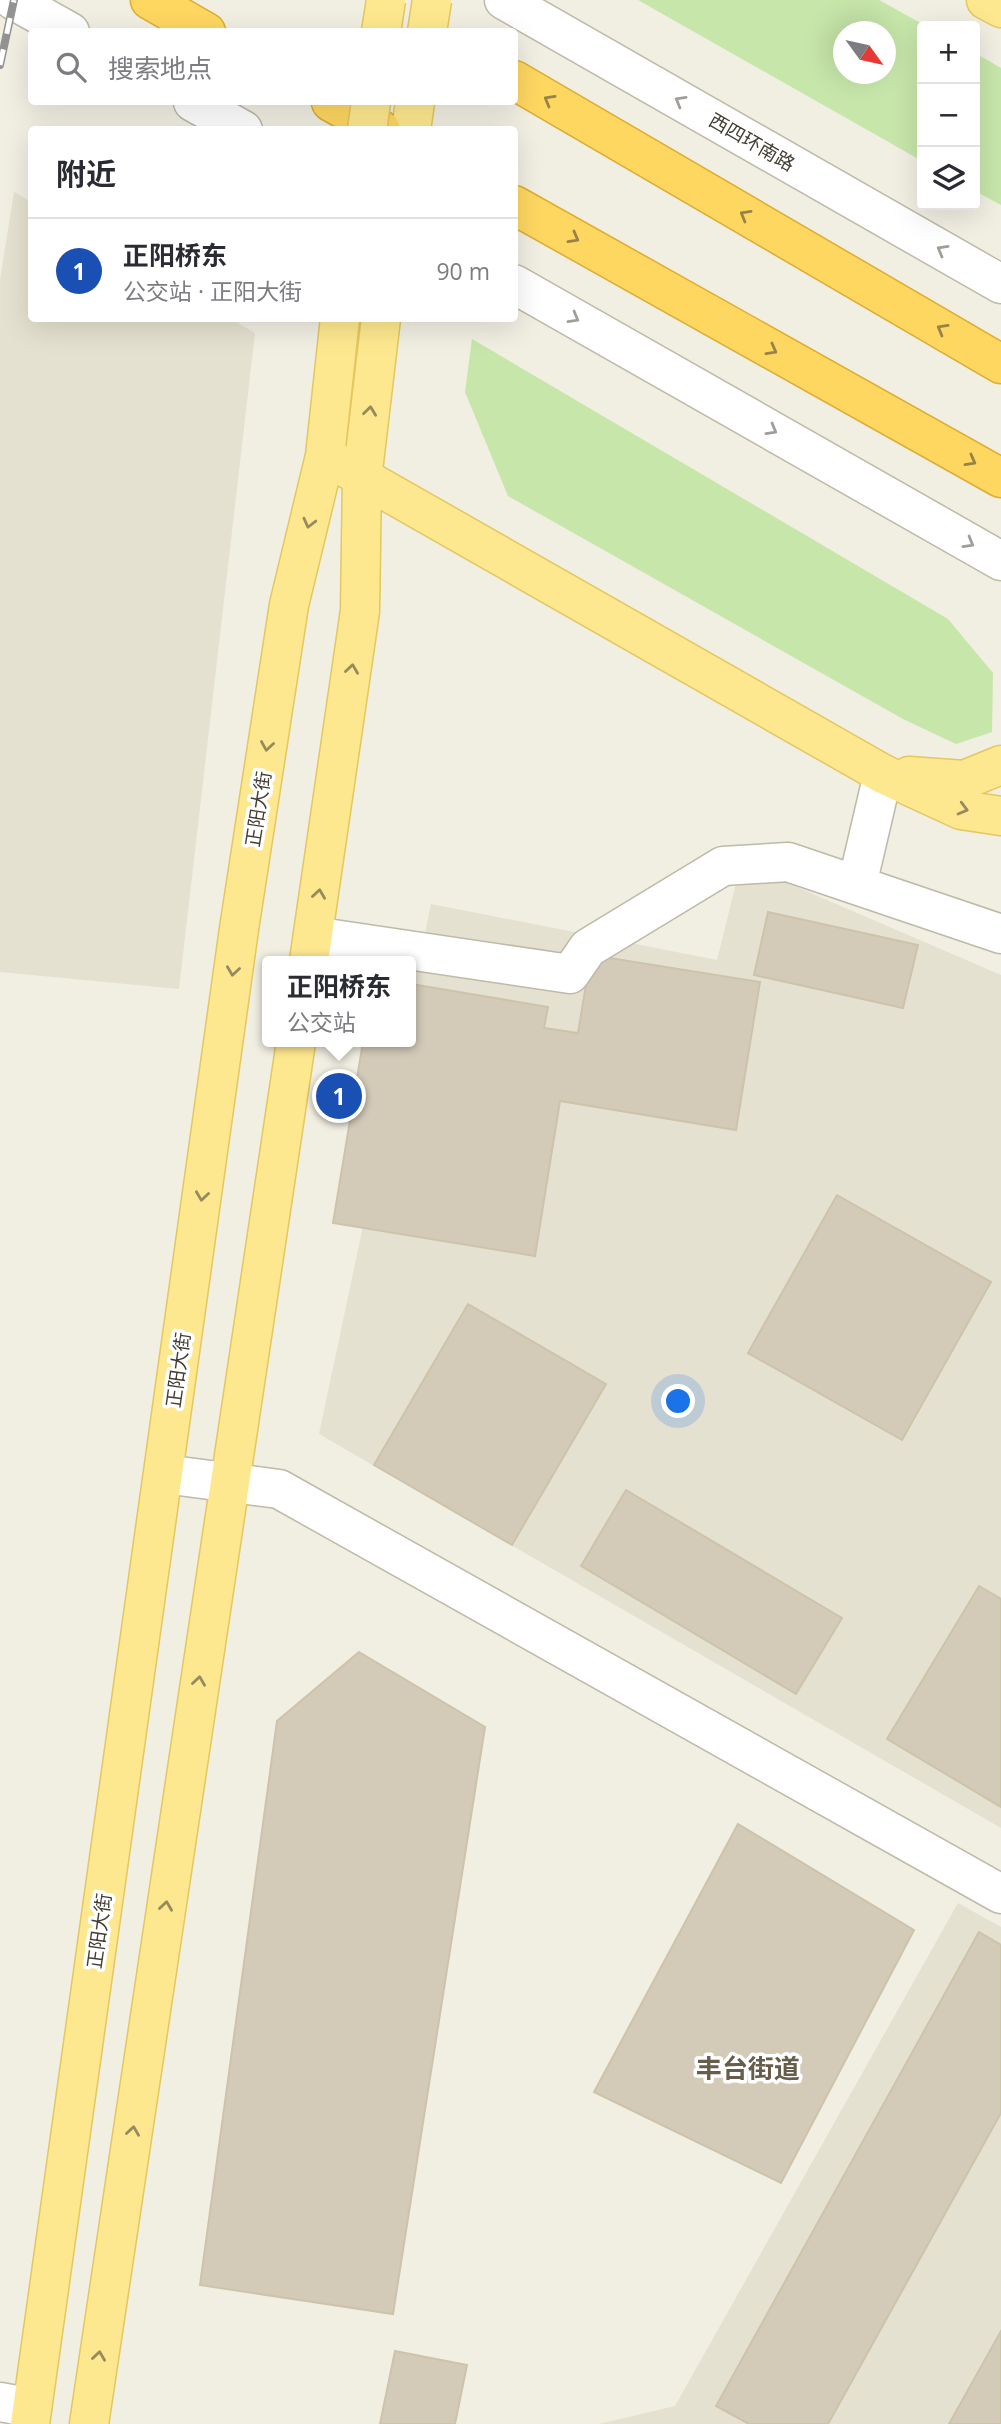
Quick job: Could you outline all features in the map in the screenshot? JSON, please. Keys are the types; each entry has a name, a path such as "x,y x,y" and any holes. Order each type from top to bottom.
{"highway":[{"path":"150,0 199,28"},
{"path":"369,0 420,28"},
{"path":"518,82 1001,363"},
{"path":"336,105 373,126"},
{"path":"518,207 1001,478"}],"main road":[{"path":"382,28 386,0"},
{"path":"428,28 432,0"},
{"path":"986,0 1001,8"},
{"path":"368,126 371,105"},
{"path":"412,126 415,105"},
{"name":"正阳大街","path":"20,2411 164,1474 239,929 289,606 325,456 340,322"},
{"path":"311,949 360,611 362,479 380,326"},
{"path":"325,456 883,774 961,810 1001,816"},
{"path":"883,774 964,780 1001,765"},
{"path":"89,2424 295,1047"}],"street":[{"path":"13,0 63,28"},
{"name":"西四环南路","path":"504,0 1001,284"},
{"path":"198,105 236,126"},
{"path":"518,286 1001,561"},
{"path":"857,885 883,774"},
{"path":"416,959 570,974 588,948 723,866 788,862 1001,934"},
{"path":"311,949 384,956"},
{"path":"164,1474 279,1489 1001,1894"}],"shaded area":[{"path":"14,192 28,200 28,322 236,322 255,333 179,989 0,972 0,280"},
{"path":"741,863 1001,975 1001,1828 319,1434 401,1047 416,1047 416,976 431,904 717,960"},
{"path":"958,1903 1001,1927 1001,2424 599,2424 675,2406"}],"green space":[{"path":"638,0 879,0 917,21 917,158"},
{"path":"980,56 1001,68 1001,205 980,194"},
{"path":"472,339 948,619 993,673 992,732 956,744 903,719 508,496 465,392"}],"building":[{"path":"768,912 918,945 903,1008 754,975"},
{"path":"591,955 760,982 736,1130 560,1101 535,1256 333,1223 362,1047 416,1047 416,985 548,1007 544,1028 578,1033"},
{"path":"837,1195 991,1282 902,1440 748,1353"},
{"path":"468,1304 606,1384 512,1545 374,1465"},
{"path":"626,1490 842,1618 796,1694 581,1566"},
{"path":"979,1586 1001,1599 1001,1807 887,1739"},
{"path":"359,1652 485,1727 393,2314 200,2285 277,1721"},
{"path":"738,1824 914,1930 781,2183 594,2092"},
{"path":"979,1932 1001,1945 1001,2113 828,2424 749,2424 716,2406"},
{"path":"1001,2331 1001,2424 949,2424"},
{"path":"395,2351 467,2365 455,2424 380,2424"}],"railway":[{"path":"0,65 14,0"}],"place":[{"name":"正阳桥东","path":"339,1096"}],"district":[{"name":"丰台街道","path":"748,2069"}]}
